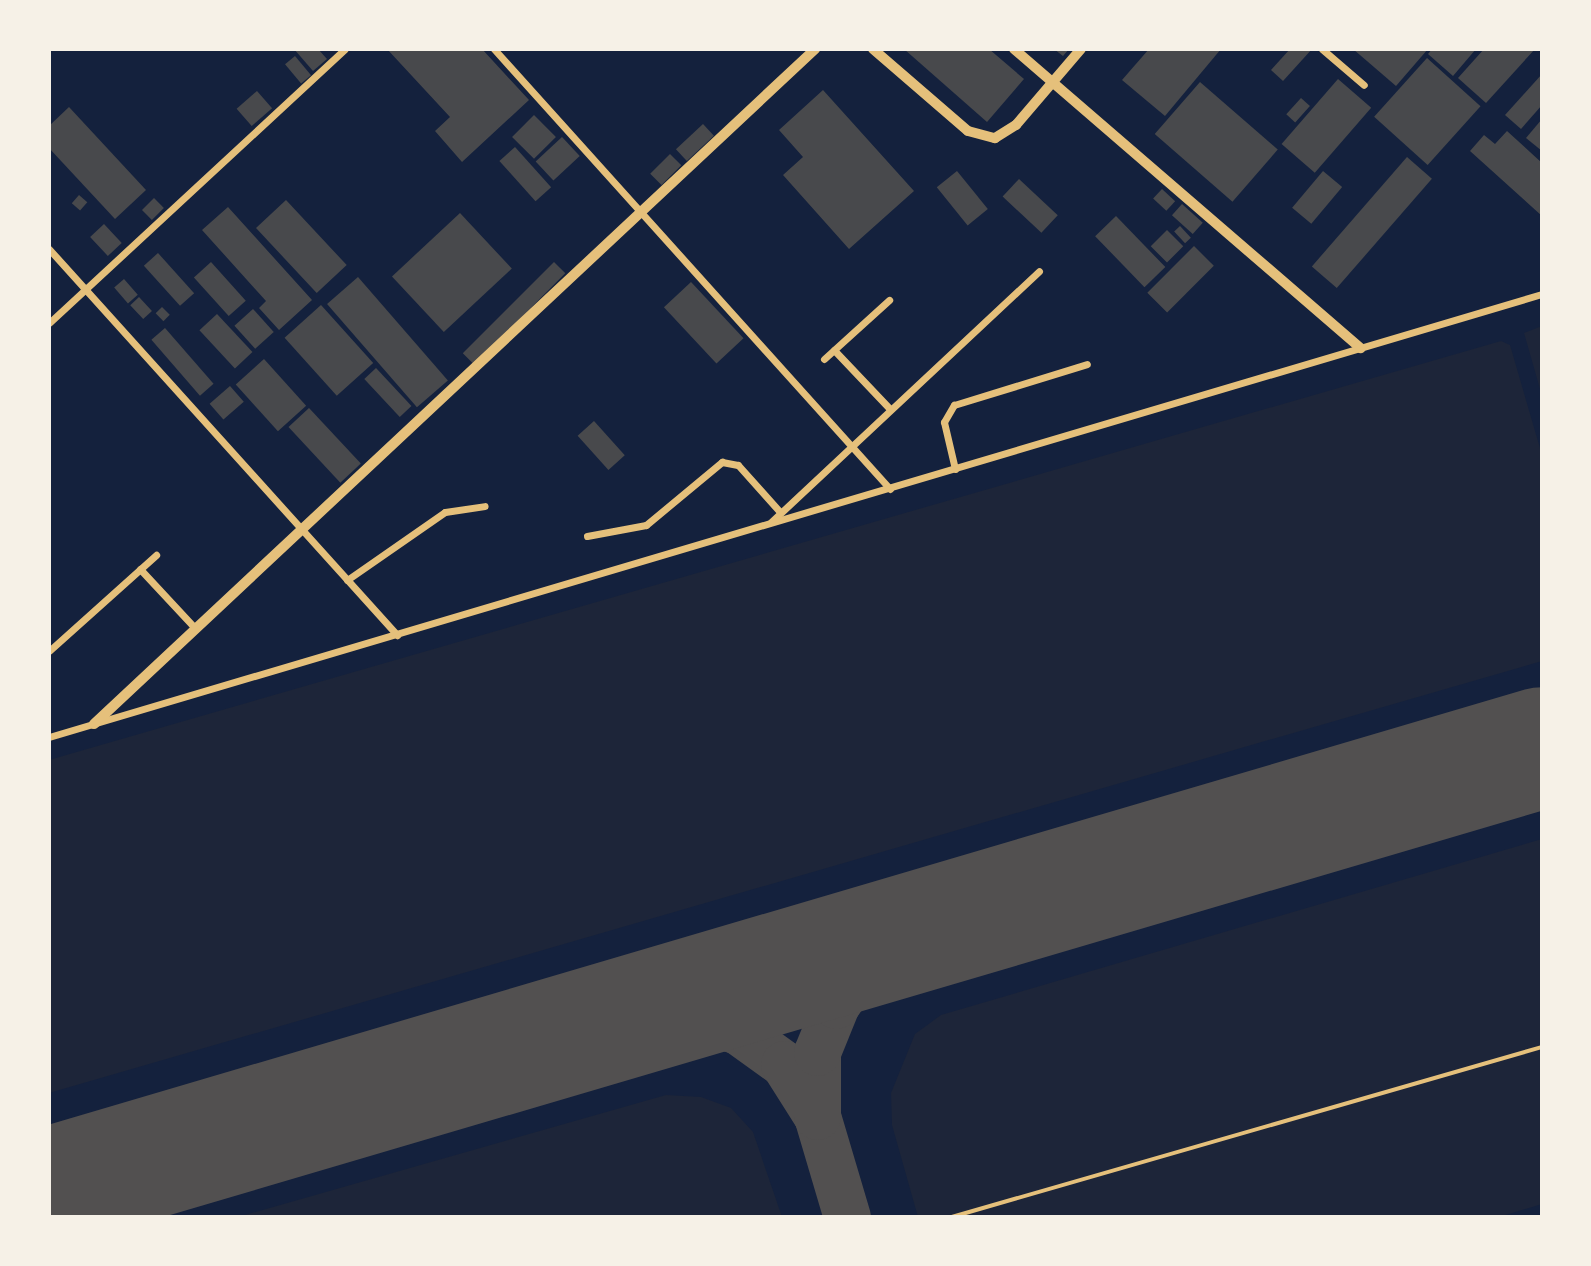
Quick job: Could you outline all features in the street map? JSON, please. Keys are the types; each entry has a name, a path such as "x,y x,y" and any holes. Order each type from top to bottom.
{"street":[{"path":"49,323 345,49"},
{"path":"494,49 640,209 849,447 890,489"},
{"path":"94,724 640,209 815,49"},
{"path":"873,49 968,131 995,138 1016,125 1081,49"},
{"path":"1014,49 1361,348"},
{"path":"1322,49 1364,85"},
{"path":"49,249 397,635"},
{"path":"770,523 1039,271"},
{"path":"49,737 1542,294"},
{"path":"824,359 889,300"},
{"path":"834,351 890,409"},
{"path":"955,469 944,422 954,405 1087,364"},
{"path":"587,536 646,525 722,462 738,465 780,512"},
{"path":"347,580 444,512 485,506"},
{"path":"49,651 156,555"},
{"path":"140,569 194,627"}],"lane":[{"path":"952,1217 1542,1047"}],"shaded area":[{"path":"1542,326 1542,396 1524,333"},
{"path":"1501,341 1510,345 1542,455 1542,661 49,1093 49,760"},
{"path":"1542,839 1542,1204 1499,1217 918,1217 892,1125 891,1093 915,1034 941,1015"},
{"path":"666,1095 701,1097 731,1108 753,1132 782,1217 238,1217"}],"building":[{"path":"294,49 318,49 327,59 313,71"},
{"path":"387,49 482,49 529,100 462,162 435,131 450,117"},
{"path":"904,49 989,49 1024,79 987,122"},
{"path":"1054,49 1069,49 1063,56"},
{"path":"1149,49 1221,49 1165,116 1122,80"},
{"path":"1290,49 1312,49 1283,81 1271,70"},
{"path":"1353,49 1428,49 1396,86"},
{"path":"1432,49 1476,49 1453,76 1428,54"},
{"path":"1484,49 1535,49 1486,103 1458,78"},
{"path":"295,56 311,75 301,84 285,64"},
{"path":"1427,58 1481,106 1428,165 1374,117"},
{"path":"1542,74 1542,105 1521,129 1505,115"},
{"path":"1338,79 1371,108 1315,173 1282,144"},
{"path":"1200,82 1278,150 1232,202 1155,134"},
{"path":"823,90 914,191 849,249 783,175 803,157 779,130"},
{"path":"257,91 272,108 252,126 237,109"},
{"path":"1301,98 1310,106 1295,122 1286,114"},
{"path":"69,107 146,190 115,219 49,148 49,126"},
{"path":"534,115 556,137 534,159 512,137"},
{"path":"1542,119 1542,151 1526,138"},
{"path":"703,124 714,136 687,161 676,149"},
{"path":"1507,131 1542,163 1542,216 1470,151 1484,135 1495,144"},
{"path":"562,137 580,156 553,181 536,162"},
{"path":"515,147 551,187 536,201 499,161"},
{"path":"670,154 681,165 662,185 650,174"},
{"path":"1407,157 1432,179 1337,288 1312,266"},
{"path":"957,171 988,209 968,225 937,187"},
{"path":"1323,171 1342,187 1311,224 1292,208"},
{"path":"1019,179 1058,215 1041,233 1003,197"},
{"path":"1162,189 1175,201 1166,211 1153,199"},
{"path":"79,195 87,202 80,211 72,203"},
{"path":"154,198 164,208 152,220 142,210"},
{"path":"286,200 347,265 317,293 256,228"},
{"path":"1182,204 1203,223 1193,234 1172,215"},
{"path":"228,207 312,300 279,330 259,308 266,301 202,230"},
{"path":"460,213 512,269 444,332 392,276"},
{"path":"1116,216 1165,267 1144,287 1095,236"},
{"path":"104,224 122,243 108,256 90,237"},
{"path":"1180,226 1191,238 1185,243 1174,231"},
{"path":"1167,230 1183,246 1167,263 1151,246"},
{"path":"1194,246 1214,266 1167,312 1147,293"},
{"path":"158,253 194,293 180,306 144,266"},
{"path":"211,262 246,301 229,316 194,277"},
{"path":"554,262 565,273 474,365 463,353"},
{"path":"358,277 448,380 417,407 327,304"},
{"path":"124,279 138,295 128,303 114,288"},
{"path":"691,282 744,338 716,364 664,307"},
{"path":"139,297 152,311 143,319 130,305"},
{"path":"321,305 373,363 337,396 285,338"},
{"path":"162,307 170,315 163,321 156,313"},
{"path":"253,309 274,332 255,349 234,326"},
{"path":"217,314 252,352 235,368 199,330"},
{"path":"165,328 214,384 200,396 151,340"},
{"path":"264,359 306,406 278,431 236,384"},
{"path":"376,368 411,406 400,417 364,379"},
{"path":"230,386 244,402 223,420 210,404"},
{"path":"309,408 361,464 340,483 289,427"},
{"path":"594,421 625,455 608,470 578,436"}],"taxiway":[{"path":"847,1217 817,1116 817,1052 836,1005 858,974 923,931"},
{"path":"627,1018 695,1017 738,1031 784,1064 817,1116"},
{"path":"49,1195 65,1183"}],"runway":[{"path":"49,1187 1542,747"}]}
